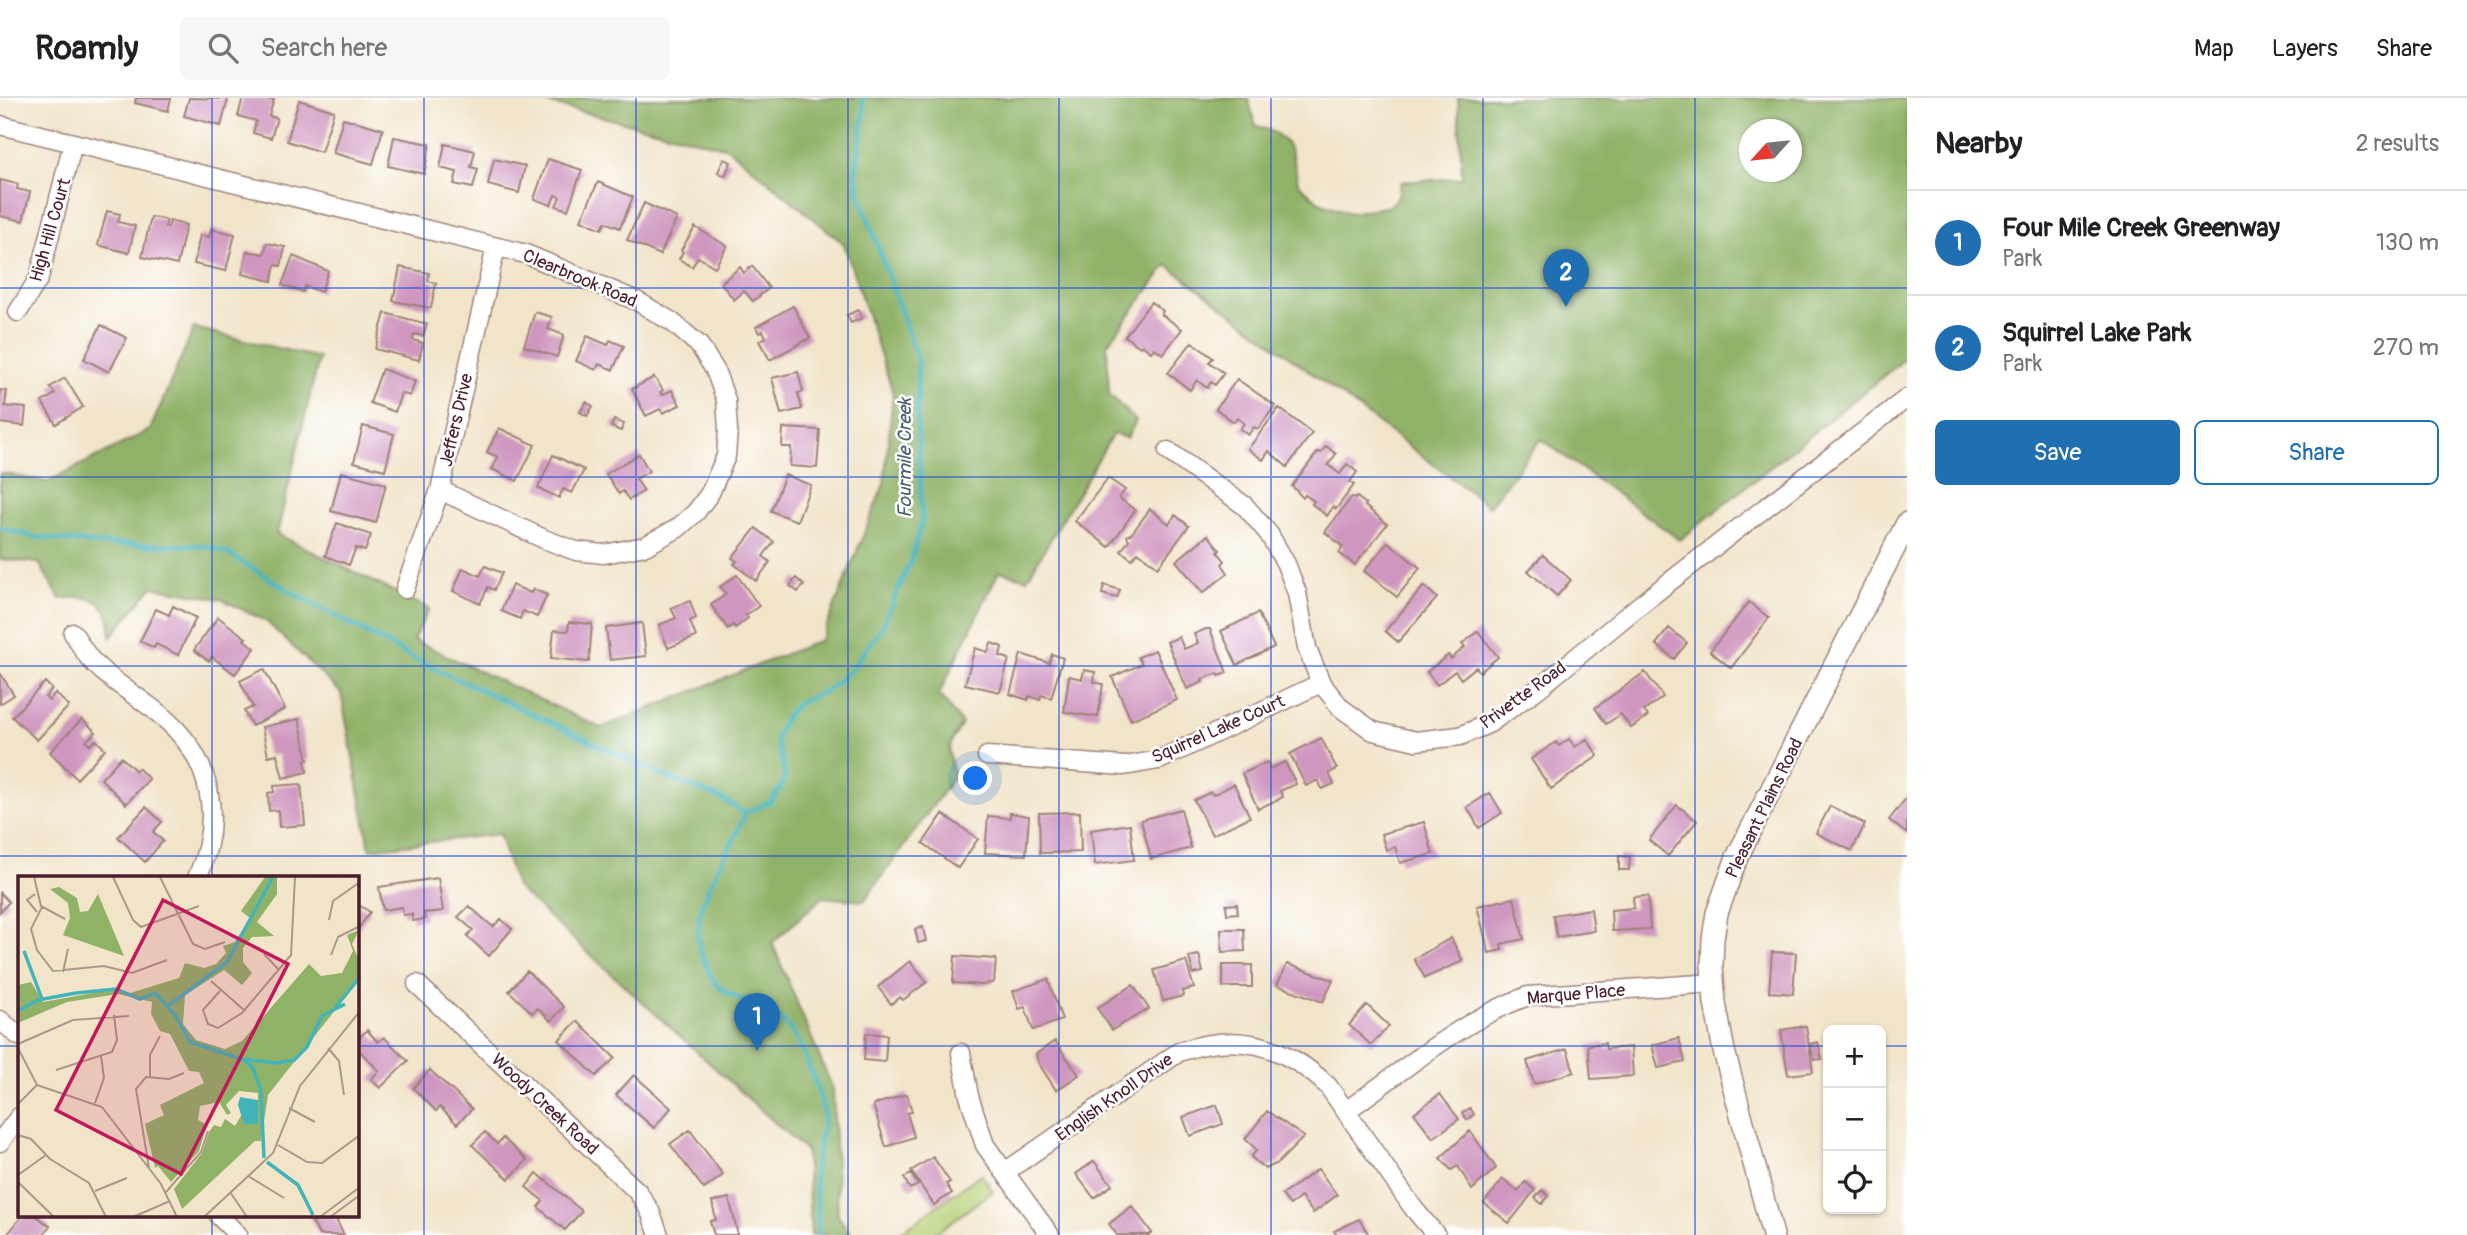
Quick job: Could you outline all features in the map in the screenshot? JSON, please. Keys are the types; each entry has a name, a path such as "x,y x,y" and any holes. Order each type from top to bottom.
{"street":[{"name":"Clearbrook Road","path":"0,125 526,254 637,301 672,322 699,345 715,370 726,400 729,430 726,456 710,493 696,512 678,528 645,546 604,554 576,551 544,539 440,490"},
{"name":"High Hill Court","path":"18,312 39,278 73,144"},
{"name":"Jeffers Drive","path":"405,589 440,490 496,247"},
{"name":"Privette Road","path":"1168,451 1245,506 1269,534 1293,583 1307,648 1321,683 1341,708 1373,731 1416,741 1460,737 1490,723 1539,688 1641,604 1907,398"},
{"name":"Pleasant Plains Road","path":"1773,1235 1724,1051 1714,983 1713,939 1717,913 1737,857 1907,523"},
{"path":"73,633 91,659 164,718 182,736 204,771 211,802 212,827 207,856 198,876"},
{"name":"Squirrel Lake Court","path":"987,756 1124,766 1159,760 1321,683"},
{"name":"Marque Place","path":"1346,1111 1499,1006 1528,996 1714,983"},
{"name":"Woody Creek Road","path":"417,984 638,1192 650,1211 659,1235"},
{"path":"0,1020 18,1035"},
{"name":"English Knoll Drive","path":"1006,1172 1152,1068 1179,1052 1227,1041 1248,1042 1280,1051 1310,1069 1328,1086 1414,1209 1436,1235"},
{"path":"961,1053 978,1128 985,1145 1050,1235"},
{"path":"0,1142 18,1118"},
{"path":"221,1218 238,1235"}],"green space":[{"path":"526,98 1248,98 1256,126 1276,134 1288,146 1298,183 1319,202 1350,213 1390,206 1398,196 1401,182 1462,178 1458,98 1907,98 1907,357 1680,540 1541,439 1489,506 1167,265 1107,345 1109,394 1136,421 1127,438 1113,434 1027,579 999,571 939,694 962,724 949,754 955,775 864,901 823,897 772,943 833,1089 838,1216 852,1235 811,1235 806,1151 516,887 499,834 370,849 341,693 266,621 221,599 152,587 111,637 108,616 99,602 80,597 60,599 39,563 0,559 0,473 47,482 150,430 194,328 319,358 277,534 429,609 413,640 601,728 821,640 884,484 893,393 844,244 728,148"},
{"path":"981,1174 993,1191 933,1235 897,1235"}],"building":[{"path":"136,98 171,98 168,111 135,103"},
{"path":"189,98 228,99 221,126 184,116"},
{"path":"243,98 274,100 269,116 277,118 271,138 253,133 256,121 238,116"},
{"path":"299,100 334,111 321,152 287,141"},
{"path":"343,118 383,129 373,164 333,153"},
{"path":"394,137 430,144 424,174 388,166"},
{"path":"445,144 475,151 471,167 478,169 473,188 454,184 457,172 440,168"},
{"path":"494,159 525,166 519,193 488,185"},
{"path":"548,159 582,170 568,210 556,206 560,197 555,195 551,205 534,199"},
{"path":"724,159 731,162 725,176 718,172"},
{"path":"0,180 18,184 17,189 30,192 23,221 0,216"},
{"path":"598,182 633,197 620,228 605,222 602,229 581,220"},
{"path":"644,203 677,218 660,255 627,240"},
{"path":"107,211 120,214 118,222 135,226 129,253 98,245"},
{"path":"151,217 167,220 165,227 168,228 170,221 186,225 177,265 142,257"},
{"path":"695,227 727,246 715,267 698,257 692,267 679,259 683,252 681,250"},
{"path":"211,229 235,234 226,271 194,264 200,235 209,237"},
{"path":"267,243 285,247 281,266 275,265 272,281 242,274 247,251 264,254"},
{"path":"293,256 328,271 321,292 305,286 303,292 282,285"},
{"path":"752,266 769,288 753,301 744,291 734,300 721,283 740,267 744,273"},
{"path":"400,267 429,273 428,281 436,283 431,308 393,301"},
{"path":"1151,302 1163,311 1161,314 1182,329 1163,354 1154,348 1151,352 1142,345 1140,347 1125,336"},
{"path":"793,306 810,338 770,360 759,341 766,337 763,331 759,333 756,327"},
{"path":"858,310 862,318 851,323 847,315"},
{"path":"535,312 552,317 548,329 564,335 557,357 524,346"},
{"path":"385,313 427,324 423,336 414,334 413,340 423,343 419,360 375,349"},
{"path":"101,325 127,338 109,372 84,359"},
{"path":"587,336 608,345 610,340 624,346 613,370 599,364 596,370 576,361"},
{"path":"1192,342 1213,358 1209,362 1224,373 1215,385 1211,382 1207,388 1197,380 1190,390 1168,373"},
{"path":"382,369 415,381 410,396 401,393 395,412 370,403"},
{"path":"798,372 803,392 798,393 802,409 781,414 772,378"},
{"path":"654,377 663,390 660,392 662,395 672,390 680,405 663,413 660,409 646,416 632,389"},
{"path":"65,378 83,407 56,424 42,402 55,394 50,387"},
{"path":"1237,379 1275,406 1258,429 1254,427 1248,435 1240,429 1244,423 1237,418 1234,422 1216,409"},
{"path":"0,390 7,391 5,406 26,408 24,426 0,423"},
{"path":"586,402 593,406 587,416 580,412"},
{"path":"1279,408 1312,433 1287,467 1269,451 1263,460 1248,449"},
{"path":"614,420 624,424 621,431 611,427"},
{"path":"363,426 394,434 385,470 354,462"},
{"path":"499,428 535,445 517,481 492,469 498,457 487,452"},
{"path":"783,428 820,430 817,468 790,466 791,447 782,447"},
{"path":"1326,446 1336,454 1328,465 1340,474 1347,464 1357,472 1350,482 1354,485 1336,509 1333,507 1327,516 1312,504 1314,501 1305,495 1303,498 1292,486 1318,452 1321,453"},
{"path":"639,454 649,471 636,479 644,491 629,500 623,491 619,494 606,474"},
{"path":"553,455 584,470 572,493 563,489 559,498 538,488"},
{"path":"341,472 386,484 376,523 331,511"},
{"path":"785,475 811,485 797,521 771,511"},
{"path":"1108,478 1125,490 1119,498 1135,510 1109,547 1075,521"},
{"path":"1352,497 1357,497 1387,524 1355,565 1339,553 1343,547 1325,532"},
{"path":"1150,509 1169,524 1175,515 1189,526 1158,567 1138,552 1132,559 1121,551 1129,540 1127,536"},
{"path":"337,523 371,535 365,551 356,548 349,565 325,556"},
{"path":"756,528 774,542 763,556 770,562 756,581 734,564 737,561 732,558"},
{"path":"1208,535 1220,550 1218,552 1225,561 1222,564 1228,573 1203,593 1176,561"},
{"path":"1388,542 1420,568 1397,597 1364,571"},
{"path":"1543,555 1571,580 1557,596 1528,571"},
{"path":"485,566 502,573 494,590 488,587 480,604 453,591 463,568 480,576"},
{"path":"737,575 759,606 746,615 748,618 735,628 733,625 728,629 711,605 726,594 720,587"},
{"path":"796,578 804,585 798,592 790,586"},
{"path":"512,585 531,593 533,589 547,595 537,617 523,611 520,619 501,611"},
{"path":"1104,585 1120,590 1117,598 1102,594"},
{"path":"1424,586 1437,598 1398,642 1385,631"},
{"path":"690,601 696,618 690,621 696,637 668,648 659,625 676,618 671,608"},
{"path":"1749,602 1769,618 1731,668 1710,651"},
{"path":"173,606 196,618 178,655 156,644 154,648 140,641 156,609 169,615"},
{"path":"1258,613 1274,647 1237,665 1221,631"},
{"path":"218,617 255,648 235,674 212,657 209,661 194,650"},
{"path":"569,622 592,624 589,662 551,658 554,630 568,631"},
{"path":"642,623 646,656 610,660 606,628"},
{"path":"1669,628 1687,643 1674,659 1656,644"},
{"path":"1210,629 1227,673 1219,676 1218,673 1202,679 1203,682 1187,689 1167,642 1179,637 1184,649 1198,643 1194,634"},
{"path":"1478,631 1498,657 1480,672 1476,667 1461,679 1455,671 1437,685 1427,672 1448,655 1451,659 1465,647 1462,644"},
{"path":"991,643 1002,647 1000,656 1009,659 1000,692 965,684 975,648 988,652"},
{"path":"1155,650 1177,700 1131,720 1112,677 1142,664 1138,657"},
{"path":"1021,654 1049,663 1052,654 1063,658 1051,698 1041,695 1040,700 1029,696 1028,700 1010,694"},
{"path":"264,669 285,709 252,726 244,711 253,707 240,681"},
{"path":"1084,670 1095,672 1094,682 1103,684 1098,717 1064,712 1069,676 1082,679"},
{"path":"1645,672 1663,697 1644,711 1648,716 1631,728 1621,714 1606,724 1595,708"},
{"path":"0,673 14,695 0,704"},
{"path":"45,682 52,689 45,697 49,701 55,693 69,706 37,740 12,717"},
{"path":"82,719 96,732 86,741 90,745 96,740 105,749 77,779 50,752"},
{"path":"299,719 308,760 305,760 307,772 283,778 277,754 268,756 262,727"},
{"path":"1321,738 1337,769 1329,773 1334,784 1322,789 1318,780 1306,786 1290,754"},
{"path":"1569,739 1575,747 1587,739 1598,756 1551,789 1531,759 1556,742 1559,746"},
{"path":"121,757 149,779 126,804 101,779"},
{"path":"1267,762 1270,769 1285,762 1296,784 1280,791 1283,797 1258,809 1242,774"},
{"path":"301,784 305,825 279,827 278,810 269,811 268,793 274,792 274,786"},
{"path":"1234,784 1250,817 1212,835 1194,800 1211,792 1213,795"},
{"path":"1490,793 1502,813 1479,828 1467,807"},
{"path":"1907,797 1907,834 1889,820"},
{"path":"1677,805 1697,821 1668,856 1649,840"},
{"path":"1830,806 1865,824 1852,851 1816,833"},
{"path":"146,807 162,822 153,832 163,841 145,862 118,837"},
{"path":"1181,809 1191,848 1151,859 1141,820"},
{"path":"1080,812 1081,852 1040,853 1039,813"},
{"path":"1010,813 1029,816 1026,855 985,853 988,816 1010,818"},
{"path":"943,814 978,839 958,868 923,843"},
{"path":"1424,822 1433,854 1400,863 1395,847 1386,850 1381,834"},
{"path":"1130,824 1134,860 1095,865 1091,830"},
{"path":"1619,856 1630,857 1629,870 1619,870"},
{"path":"438,878 443,911 424,913 425,919 412,921 412,914 403,915 402,907 383,910 379,887"},
{"path":"0,893 9,902 0,912"},
{"path":"1648,896 1650,929 1612,931 1611,910 1634,908 1633,897"},
{"path":"1514,898 1524,939 1501,944 1502,950 1489,953 1477,906"},
{"path":"1237,904 1238,913 1227,914 1226,905"},
{"path":"359,905 370,912 359,928"},
{"path":"469,906 493,927 501,919 512,929 489,956 467,936 473,930 458,917"},
{"path":"1591,909 1594,931 1557,937 1553,915"},
{"path":"923,927 926,941 918,943 915,929"},
{"path":"1221,929 1244,929 1245,951 1222,952"},
{"path":"1451,938 1463,961 1425,978 1414,959"},
{"path":"1772,952 1796,953 1793,994 1769,992"},
{"path":"1199,955 1203,972 1193,974 1189,957"},
{"path":"955,956 996,959 994,982 983,985 953,983"},
{"path":"910,961 927,982 903,1000 900,997 891,1004 878,987"},
{"path":"1186,961 1194,988 1182,991 1183,996 1163,1001 1154,970"},
{"path":"1287,964 1333,980 1323,1002 1277,985"},
{"path":"1223,965 1252,965 1252,987 1223,987"},
{"path":"527,971 564,1007 551,1021 538,1008 532,1013 509,991"},
{"path":"1048,979 1062,1020 1033,1030 1025,1007 1019,1009 1013,991"},
{"path":"1133,985 1149,1009 1112,1030 1097,1008"},
{"path":"1367,1005 1389,1026 1371,1045 1349,1025"},
{"path":"577,1021 615,1058 596,1076 559,1040"},
{"path":"1806,1026 1813,1072 1788,1075 1781,1030"},
{"path":"367,1030 378,1042 384,1037 408,1061 380,1088 371,1079 379,1071 359,1050 359,1038"},
{"path":"866,1033 887,1035 885,1062 864,1060"},
{"path":"1679,1038 1685,1062 1658,1068 1652,1045"},
{"path":"1055,1041 1079,1075 1056,1090 1039,1064 1036,1054"},
{"path":"1818,1042 1822,1059 1814,1060 1810,1044"},
{"path":"1605,1043 1606,1049 1631,1047 1633,1076 1591,1079 1588,1045"},
{"path":"1567,1049 1574,1072 1534,1084 1527,1061"},
{"path":"430,1070 472,1109 457,1124 440,1107 436,1111 413,1088"},
{"path":"634,1075 671,1108 654,1128 616,1095"},
{"path":"907,1094 912,1112 907,1113 914,1137 886,1147 873,1105"},
{"path":"1440,1094 1459,1119 1433,1138 1414,1113"},
{"path":"1217,1105 1223,1124 1190,1136 1183,1117"},
{"path":"1470,1108 1474,1114 1467,1120 1462,1113"},
{"path":"1267,1111 1304,1137 1278,1163 1265,1169 1251,1157 1257,1150 1245,1139"},
{"path":"690,1130 723,1175 704,1189 670,1144"},
{"path":"1470,1131 1496,1168 1472,1190 1458,1166 1451,1170 1440,1158"},
{"path":"485,1132 497,1144 503,1138 527,1160 509,1179 472,1145"},
{"path":"933,1157 950,1182 946,1184 952,1193 934,1205 911,1171"},
{"path":"1094,1161 1112,1185 1094,1198 1076,1174"},
{"path":"1318,1169 1337,1195 1313,1213 1301,1197 1290,1205 1282,1195"},
{"path":"537,1173 582,1211 565,1230 538,1207 543,1201 526,1187"},
{"path":"911,1174 918,1185 910,1189 904,1178"},
{"path":"1503,1179 1518,1191 1525,1182 1535,1190 1509,1223 1484,1203"},
{"path":"1542,1190 1549,1196 1542,1204 1535,1198"},
{"path":"729,1198 738,1235 714,1235 710,1221 716,1220 712,1202"},
{"path":"1132,1206 1152,1233 1149,1235 1117,1235 1109,1224"},
{"path":"20,1218 39,1218 50,1226 43,1235 7,1235"},
{"path":"310,1218 335,1218 344,1235 319,1235"},
{"path":"1359,1219 1369,1235 1337,1235 1334,1231"}],"waterway":[{"name":"Fourmile Creek","path":"818,1235 815,1171 824,1118 809,1066 796,1038 780,1019 716,984 701,953 698,937 699,920 708,889 745,813 770,802 782,786 785,774 776,739 784,719 797,704 827,690 850,671 882,627 911,560 922,521 917,414 918,360 859,193 856,172 864,113 862,98"},
{"path":"0,528 34,537 99,544 207,546 227,553 293,593 417,660 662,775 722,799 745,813"}],"place":[{"name":"Squirrel Lake Park","path":"1566,307"},
{"name":"Four Mile Creek Greenway","path":"757,1051"}]}
